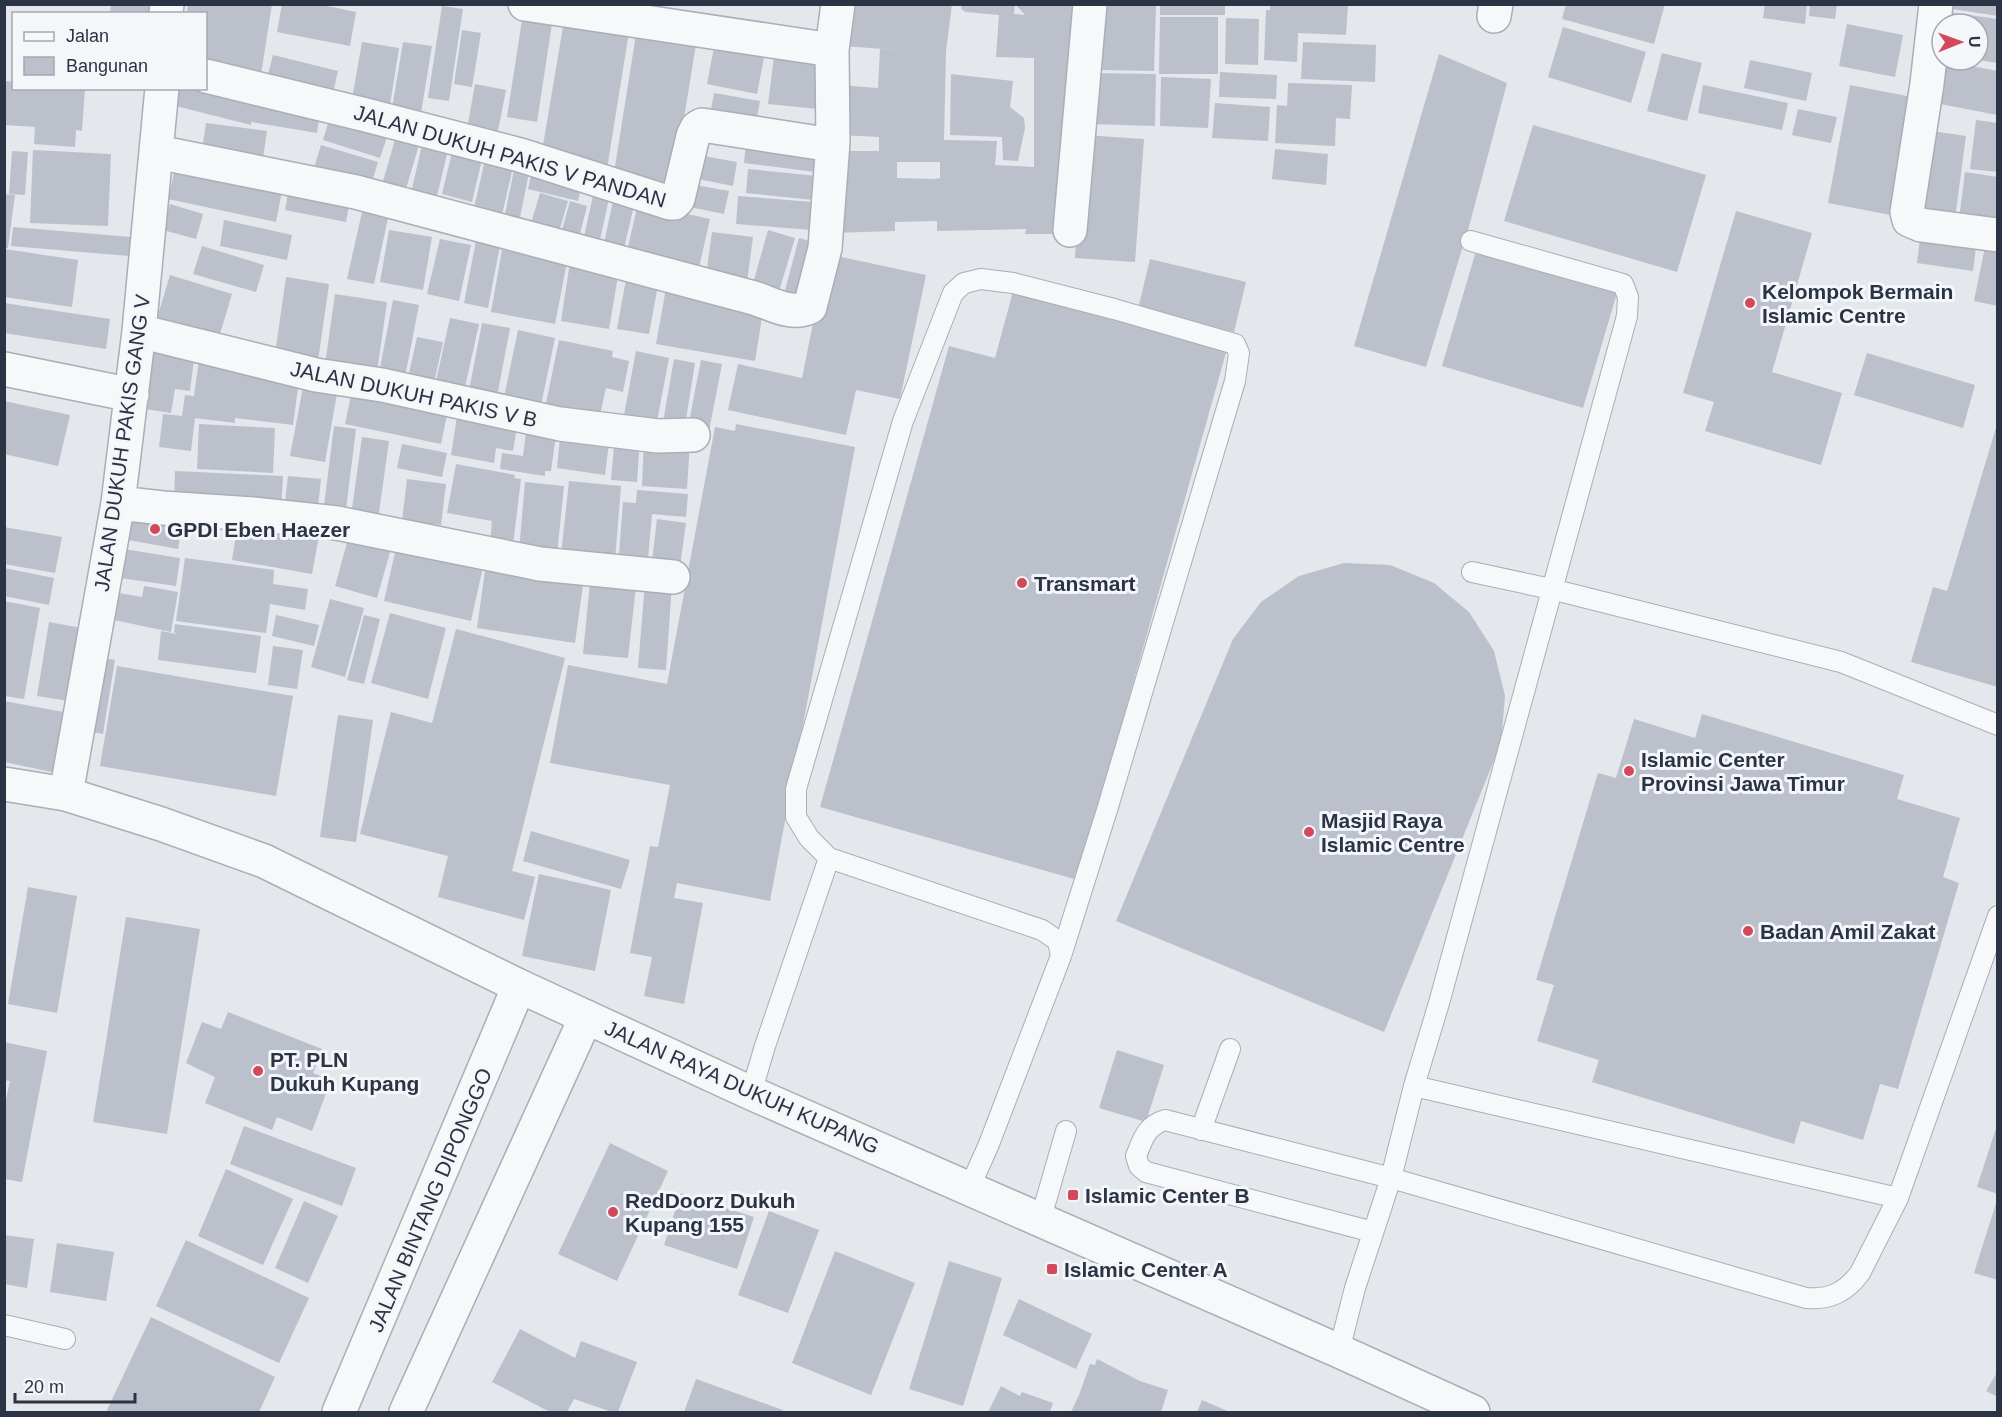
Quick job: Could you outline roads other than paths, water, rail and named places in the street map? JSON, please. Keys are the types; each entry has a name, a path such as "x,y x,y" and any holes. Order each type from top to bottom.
{"street":[{"path":"525,4 832,50"},
{"path":"157,152 356,192 754,298 793,312 801,311 810,307 825,248 832,145 832,50 838,4"},
{"path":"1070,230 1090,4"},
{"path":"1936,4 1928,84 1907,212 1909,220 1921,225 1998,235"},
{"name":"JALAN DUKUH PAKIS V PANDAN","path":"207,76 520,155 670,204 678,199 693,136 697,128 702,125 832,145"},
{"name":"JALAN DUKUH PAKIS GANG V","path":"66,794 118,502 139,331 162,90"},
{"name":"JALAN DUKUH PAKIS V B","path":"139,331 316,375 382,385 560,424 658,436 693,435"},
{"path":"4,369 132,395"},
{"path":"118,502 163,508 253,513 338,523 540,564 674,577"},
{"name":"JALAN RAYA DUKUH KUPANG","path":"4,784 66,794 161,824 264,861 519,986 751,1093 1339,1351 1473,1413"},
{"name":"JALAN BINTANG DIPONGGO","path":"339,1413 519,986"},
{"path":"413,1410 586,1017"}],"lane":[{"path":"1339,1351 1355,1288 1391,1178 1414,1086 1442,992 1627,316 1627,291 1623,284 1471,241"},
{"path":"969,1190 1061,956 1234,381 1239,353 1234,344 1114,309 1013,283 981,279 964,283 953,293 903,421 796,789 796,817 809,838 829,858 1042,930 1058,941 1061,956"},
{"path":"1472,572 1551,589 1841,662 1998,725"},
{"path":"751,1093 829,858"},
{"path":"1373,1232 1146,1172 1139,1166 1136,1156 1147,1132 1155,1123 1165,1120 1391,1178 1806,1298 1819,1299 1832,1296 1852,1284 1860,1274 1898,1198 1998,916"},
{"path":"1201,1130 1230,1049"},
{"path":"1414,1086 1898,1198"},
{"path":"1040,1221 1066,1131"},
{"path":"4,1325 65,1339"}],"place":[{"name":"Kelompok Bermain Islamic Centre","path":"1750,303"},
{"name":"GPDI Eben Haezer","path":"155,529"},
{"name":"Transmart","path":"1022,583"},
{"name":"Islamic Center Provinsi Jawa Timur","path":"1629,771"},
{"name":"Masjid Raya Islamic Centre","path":"1309,832"},
{"name":"Badan Amil Zakat","path":"1748,931"},
{"name":"PT. PLN Dukuh Kupang","path":"258,1071"},
{"name":"Islamic Center B","path":"1073,1195"},
{"name":"RedDoorz Dukuh Kupang 155","path":"613,1212"},
{"name":"Islamic Center A","path":"1052,1269"}]}
